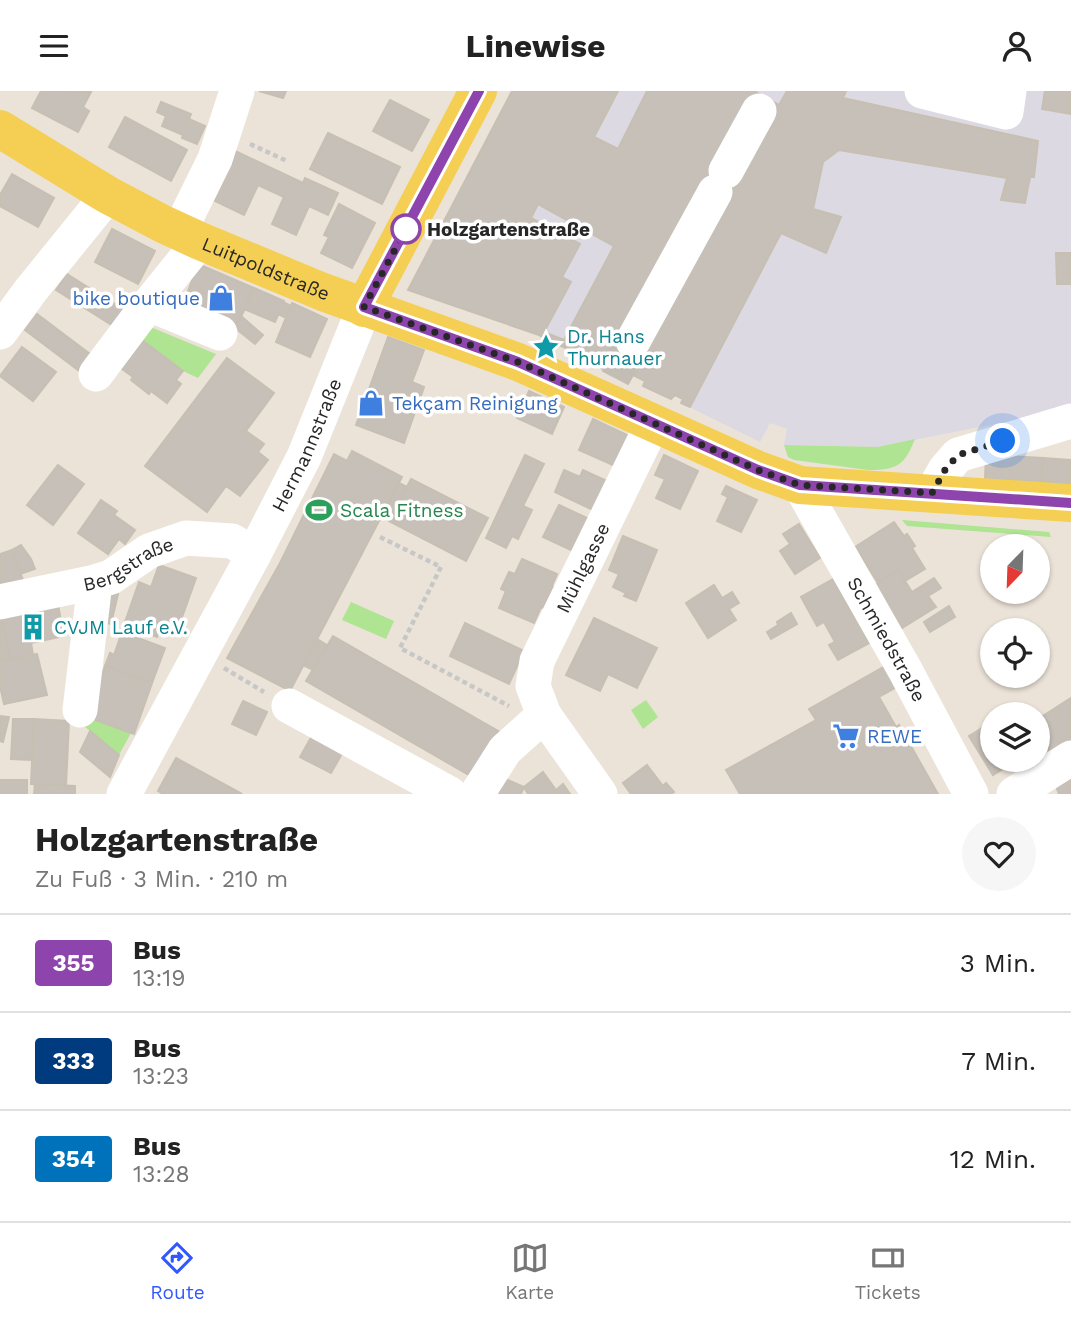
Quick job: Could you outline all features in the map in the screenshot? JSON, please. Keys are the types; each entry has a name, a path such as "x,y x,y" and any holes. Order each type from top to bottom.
{"main road":[{"name":"Hermannstraße","path":"364,307 478,91"},
{"name":"Luitpoldstraße","path":"0,129 107,195 190,236 364,307 518,362 607,388 653,423 758,470 800,485 1071,503"}],"street":[{"path":"96,374 149,304 190,236 237,91"},
{"path":"922,91 1006,112 1009,91"},
{"path":"633,341 765,100"},
{"path":"0,332 107,195"},
{"path":"149,304 220,333"},
{"name":"Hermannstraße","path":"124,794 254,554 303,457 364,307"},
{"path":"932,493 945,470 958,455 1071,421"},
{"name":"Mühlgasse","path":"600,794 541,718 533,686 537,661 653,423"},
{"name":"Schmiedstraße","path":"800,485 905,670 971,794"},
{"name":"Bergstraße","path":"0,602 111,577 149,551 186,538 232,541 254,554"},
{"path":"80,710 95,582"},
{"path":"289,706 450,794"},
{"path":"477,794 505,750 541,718"},
{"path":"1013,794 1071,758"}],"path":[{"path":"224,133 288,161"},
{"path":"380,537 440,567 400,648 541,718"}],"shaded area":[{"path":"512,91 1071,91 1071,406 1046,414 878,447 784,445 787,429 770,423 760,442 681,403 683,398 643,386 645,381 633,375 628,384 603,371 604,367 539,335 408,290"}],"green space":[{"path":"148,326 216,354 198,378 183,371 140,339"},
{"path":"915,439 903,461 893,467 878,470 794,460 788,457 784,445 878,447"},
{"path":"902,520 1050,534 1012,534 907,526"},
{"path":"351,602 394,621 386,639 342,620"},
{"path":"646,700 658,717 643,729 631,710"},
{"path":"87,717 131,733 119,755 84,726"}],"building":[{"path":"41,91 91,92 83,107 89,111 78,132 32,108"},
{"path":"259,91 286,91 283,98"},
{"path":"512,91 618,91 594,137 618,149 647,91 756,91 779,105 787,91 846,91 843,98 1038,141 1034,177 1030,177 1025,203 1001,200 1007,178 839,150 823,162 813,209 841,217 826,253 781,233 690,407 681,403 683,399 675,395 671,399 643,386 645,381 633,375 628,384 603,371 604,367 539,335 408,290","holes":["538,204 614,246 564,340 544,332 571,282 562,277 580,244 531,218"]},
{"path":"1045,91 1071,91 1071,114 1042,109"},
{"path":"390,100 429,120 412,151 373,131"},
{"path":"161,102 191,114 189,119 205,126 197,144 162,126 166,116 157,112"},
{"path":"125,117 187,150 171,181 109,147"},
{"path":"328,133 400,167 382,204 310,169"},
{"path":"235,151 303,183 305,178 338,193 328,215 309,206 296,235 272,224 284,197 258,185 244,215 213,200"},
{"path":"12,174 54,198 38,227 0,206 0,195"},
{"path":"339,204 375,223 352,268 321,253 329,237 324,235"},
{"path":"112,229 155,251 138,284 95,262"},
{"path":"1056,253 1071,253 1071,284 1057,284"},
{"path":"198,264 254,288 237,326 184,302"},
{"path":"67,274 132,315 121,331 56,290"},
{"path":"254,288 284,301 275,322 244,309"},
{"path":"283,302 291,306 286,318 278,314"},
{"path":"292,303 327,319 310,357 276,342"},
{"path":"37,314 98,360 86,376 25,330"},
{"path":"241,316 263,335 255,344 235,328"},
{"path":"138,337 183,371 176,380 181,384 167,403 151,391 149,394 131,380 133,377 111,361"},
{"path":"388,337 424,350 412,382 424,387 404,443 356,425"},
{"path":"22,347 56,372 33,401 0,376"},
{"path":"227,358 274,393 246,431 264,444 258,452 268,460 240,496 226,486 207,512 145,466"},
{"path":"529,391 564,407 552,434 517,418"},
{"path":"593,419 629,436 615,466 579,450"},
{"path":"352,451 402,477 290,691 227,658 280,563 334,454 347,461"},
{"path":"525,455 544,464 523,506 532,510 518,539 512,536 506,548 486,538"},
{"path":"664,455 698,471 680,509 656,498 665,479 655,475"},
{"path":"986,455 1043,458 1042,482 985,479"},
{"path":"1043,458 1071,460 1071,484 1042,482"},
{"path":"58,465 84,484 53,525 27,505"},
{"path":"564,470 580,477 583,470 607,481 593,510 555,492"},
{"path":"411,479 488,518 466,561 389,521"},
{"path":"399,483 407,487 392,515 384,512"},
{"path":"726,486 757,500 741,532 717,521 728,497 722,494"},
{"path":"101,500 117,511 114,515 135,530 125,544 119,539 108,554 78,533"},
{"path":"559,505 589,519 573,551 543,537"},
{"path":"894,522 915,546 912,548 925,569 905,581 898,570 878,583 855,547"},
{"path":"799,524 820,558 795,574 780,551 790,544 783,534"},
{"path":"623,536 657,550 636,601 613,587 619,574 609,570"},
{"path":"21,545 35,569 20,574 12,550"},
{"path":"12,550 24,583 0,592 0,554"},
{"path":"522,559 557,574 552,586 557,589 548,610 541,607 534,623 499,608 506,591 501,589 509,572 515,574"},
{"path":"159,565 196,578 176,634 160,628 157,637 124,625 139,582 151,587"},
{"path":"898,570 912,592 934,578 941,588 928,596 936,607 899,630 872,587"},
{"path":"833,579 869,643 838,660 829,645 835,642 824,622 817,626 801,597"},
{"path":"714,585 722,598 732,592 739,603 729,609 736,620 708,638 686,603"},
{"path":"106,591 118,594 111,624 99,621"},
{"name":"CVJM Lauf e.V.","path":"58,605 64,636 31,643 33,655 11,660 1,618"},
{"path":"949,606 955,617 930,632 924,622"},
{"path":"791,613 797,624 771,639 767,632"},
{"path":"594,618 657,648 637,688 608,674 600,691 566,675"},
{"path":"0,619 11,660 0,662"},
{"path":"465,623 524,651 509,684 450,656"},
{"path":"122,632 165,648 152,683 105,666 110,653 114,655"},
{"path":"333,636 500,732 474,778 306,681"},
{"path":"317,639 327,645 313,670 303,665"},
{"path":"37,654 47,695 4,704 0,686 0,662"},
{"name":"REWE","path":"889,664 900,685 879,697 896,727 899,725 938,794 740,794 726,770 816,720 809,709"},
{"path":"105,666 152,683 134,734 87,717"},
{"path":"1071,698 1071,747 1052,759 1050,754 1050,711"},
{"path":"243,701 267,712 256,735 232,724"},
{"path":"0,716 9,717 3,742 0,741"},
{"path":"13,719 34,719 32,760 11,759"},
{"path":"34,719 69,721 66,786 31,784"},
{"path":"980,729 980,754 969,736"},
{"path":"90,731 119,755 110,777 80,752"},
{"path":"313,734 344,750 331,773 300,757"},
{"path":"176,758 242,794 163,794 158,791"},
{"path":"647,765 663,786 666,783 674,792 631,794 623,783"},
{"path":"543,772 556,790 563,784 570,794 528,794 524,787"},
{"path":"1071,774 1071,794 1059,794 1055,784"},
{"path":"503,778 524,787 521,794 496,794"},
{"path":"0,780 27,780 27,794 0,794"},
{"path":"35,784 75,786 75,794 34,794"}],"tunnel":[{"path":"613,376 633,341"}],"bus line":[{"name":"355","path":"479,91 364,307 518,362 758,470 800,485 1071,503"}],"place":[{"name":"Holzgartenstraße","path":"406,229"},
{"name":"bike boutique","path":"221,298"},
{"name":"Dr. Hans Thurnauer","path":"546,347"},
{"name":"Tekçam Reinigung","path":"371,403"},
{"name":"Scala Fitness","path":"319,510"},
{"name":"CVJM Lauf e.V.","path":"33,627"},
{"name":"REWE","path":"846,736"}],"route":[{"path":"406,229 364,307 518,362 758,470 800,485 932,493 945,470 958,455 1003,441"}]}
